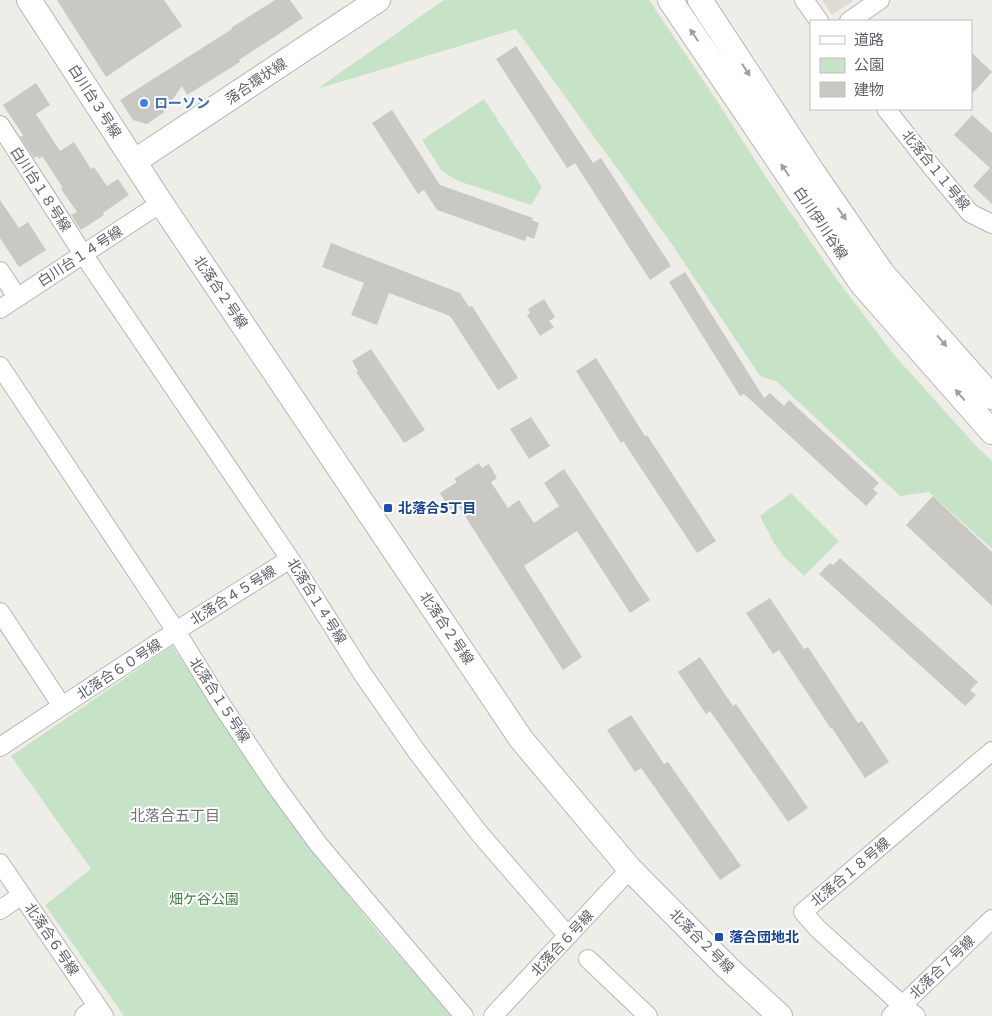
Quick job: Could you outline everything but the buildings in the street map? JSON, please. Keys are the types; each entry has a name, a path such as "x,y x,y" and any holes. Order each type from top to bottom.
{"street":[{"name":"白川台３号線","path":"29,0 161,202"},
{"name":"落合環状線","path":"135,161 378,0"},
{"name":"白川伊川谷線","path":"670,0 862,282 992,432"},
{"name":"白川伊川谷線","path":"700,0 814,174 883,274 992,397"},
{"path":"804,0 818,20"},
{"path":"850,20 880,0"},
{"name":"北落合１１号線","path":"887,110 970,214 992,224"},
{"name":"白川台１８号線","path":"0,125 83,254"},
{"name":"白川台１４号線","path":"0,309 161,202"},
{"name":"北落合２号線","path":"161,202 521,739 630,869 728,968 780,1016"},
{"name":"北落合１４号線","path":"83,254 290,559 362,673 417,752 479,833 568,936"},
{"path":"0,270 17,297"},
{"name":"北落合１５号線","path":"0,366 275,784 319,845 464,1016"},
{"name":"北落合４５号線","path":"176,631 290,559"},
{"path":"0,612 62,706"},
{"name":"北落合６０号線","path":"0,747 176,631"},
{"name":"北落合１８号線","path":"903,1012 803,912 992,751"},
{"name":"北落合６号線","path":"0,862 95,1013"},
{"name":"北落合６号線","path":"493,1016 630,869"},
{"path":"0,910 22,895"},
{"name":"北落合７号線","path":"903,1012 992,919"},
{"path":"588,959 648,1016"}],"shaded area":[{"path":"822,0 854,0 832,15"}],"green space":[{"path":"444,0 649,0 768,180 835,277 895,356 992,461 992,549 929,492 900,496 777,382 760,376 671,243 516,29 317,89"},
{"path":"484,99 542,187 531,205 458,181 442,171 422,140"},
{"path":"791,493 839,541 804,576 783,556 760,516"},
{"name":"畑ケ谷公園","path":"172,646 304,840 378,932 453,1016 124,1016 45,905 91,869 11,756"}],"place":[{"name":"ローソン","path":"144,103"},
{"name":"北落合5丁目","path":"388,508"},
{"name":"落合団地北","path":"719,937"}],"district":[{"name":"北落合五丁目","path":"175,816"}]}
